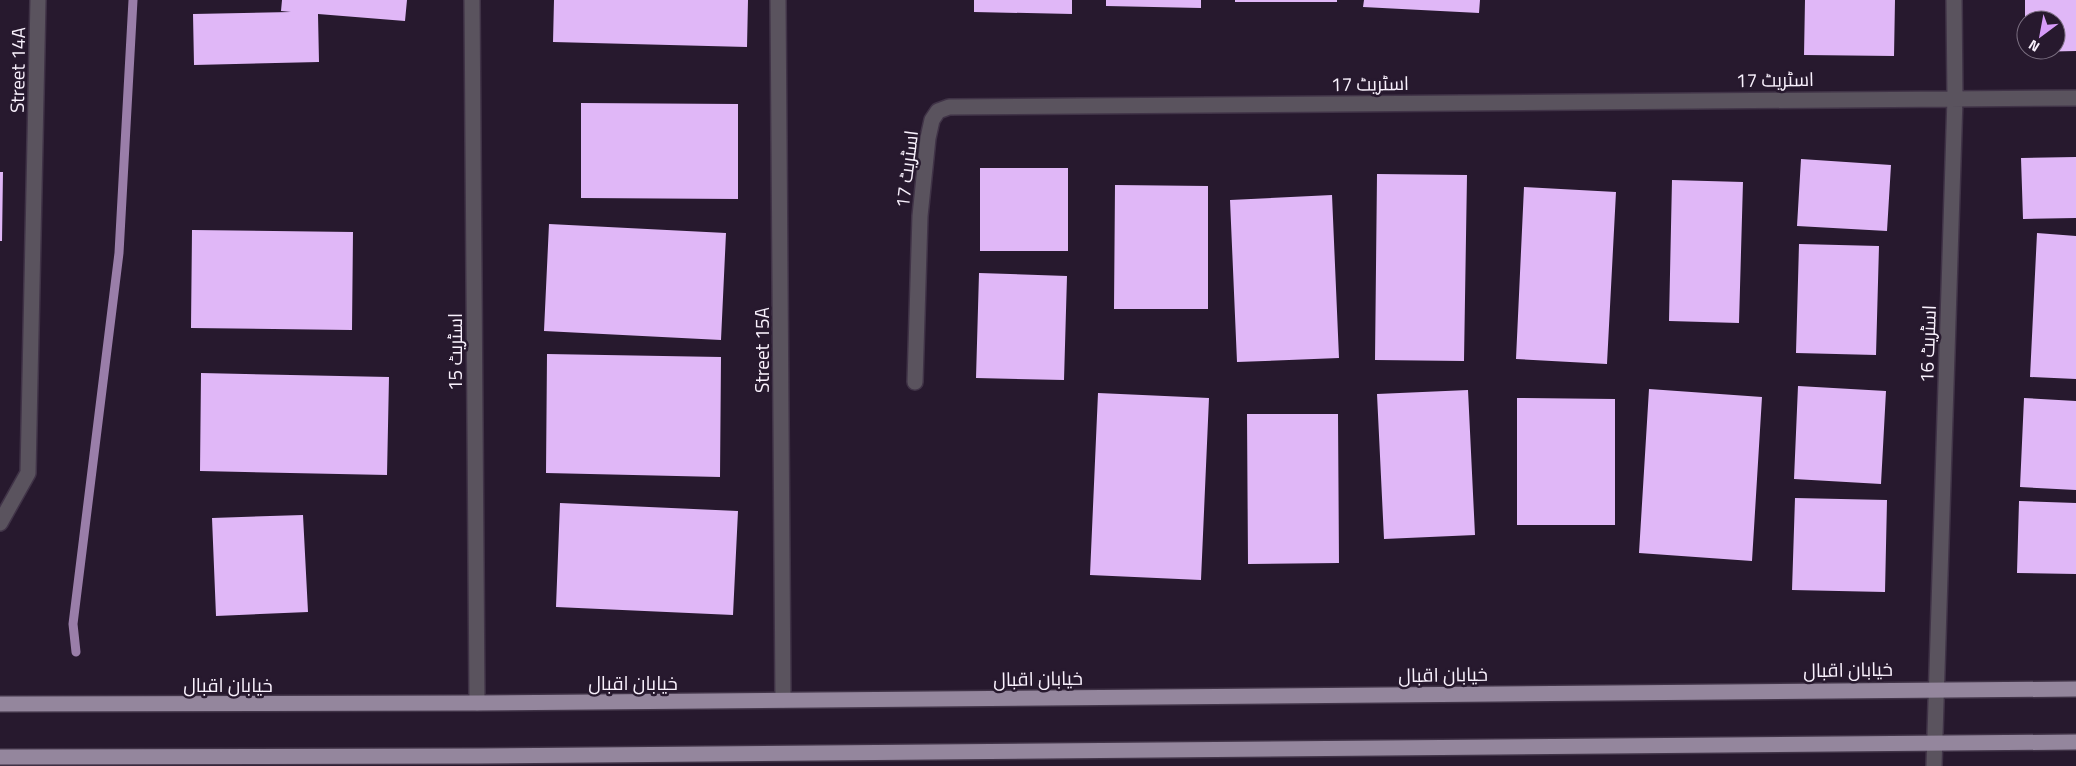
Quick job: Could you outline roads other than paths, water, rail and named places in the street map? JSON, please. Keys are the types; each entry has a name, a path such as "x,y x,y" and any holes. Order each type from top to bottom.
{"main road":[{"name":"خیابان اقبال","path":"0,704 477,703 2076,688"},
{"path":"0,757 794,753 2076,742"}],"street":[{"name":"Street 14A","path":"0,523 28,473 38,0"},
{"name":"اسٹریٹ 15","path":"472,0 477,703"},
{"name":"Street 15A","path":"778,0 783,700"},
{"name":"اسٹریٹ 16","path":"1934,766 1955,98 1954,0"},
{"name":"اسٹریٹ 17","path":"915,382 920,216 928,138 932,120 938,111 949,107 2076,98"}],"waterway":[{"path":"76,652 73,624 119,253 133,0"}]}
